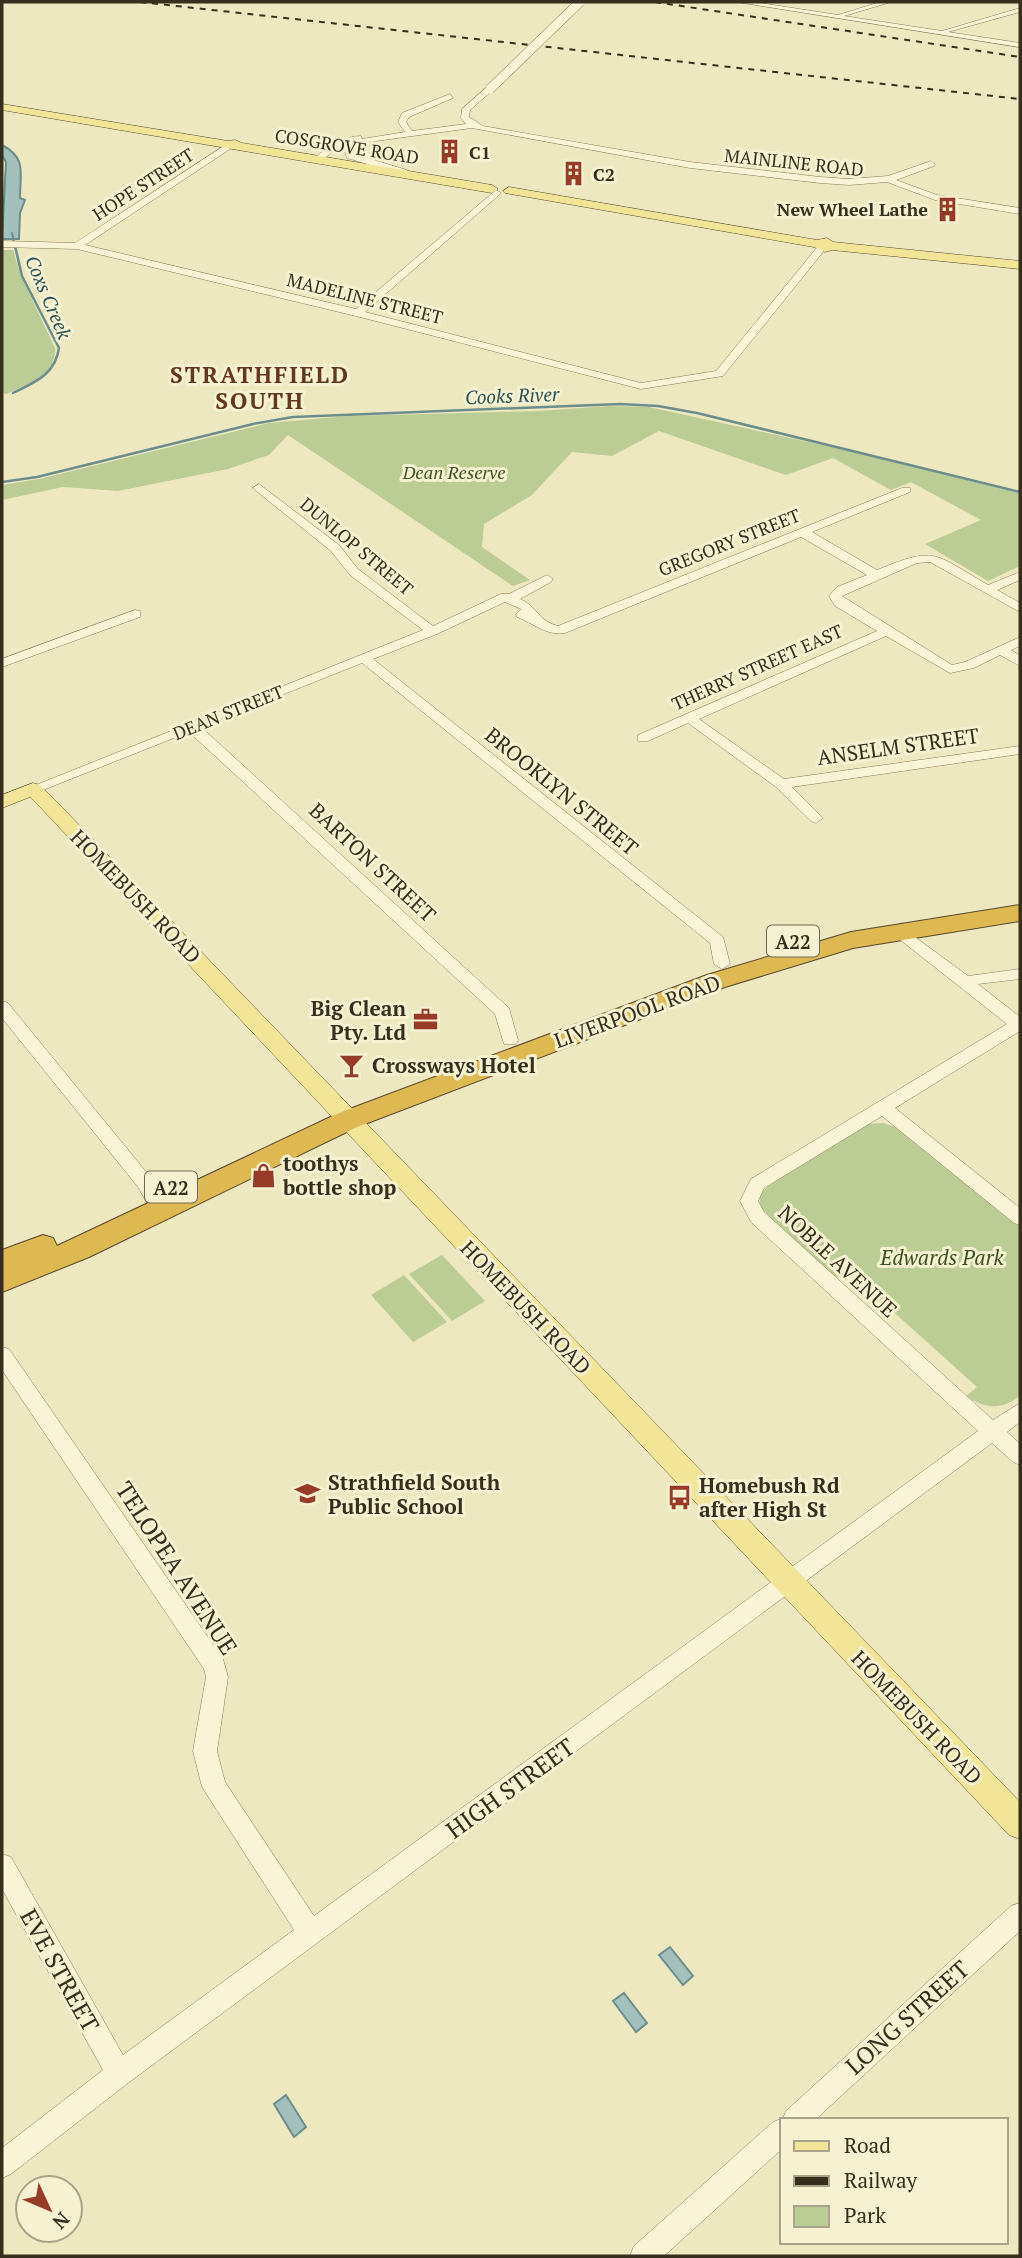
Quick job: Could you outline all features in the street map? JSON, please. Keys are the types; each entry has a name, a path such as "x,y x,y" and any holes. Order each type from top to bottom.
{"highway":[{"name":"LIVERPOOL ROAD","path":"2,1282 79,1249 432,1068 510,1040 720,953 776,946 838,929 1020,903"},
{"name":"LIVERPOOL ROAD","path":"2,1261 43,1246 343,1114 716,981 815,950 900,932 1020,913"}],"main road":[{"name":"COSGROVE ROAD","path":"2,107 824,246 1020,265"},
{"name":"DEAN STREET","path":"2,802 33,789"},
{"name":"HOMEBUSH ROAD","path":"33,789 1020,1824"}],"street":[{"path":"475,123 464,116 466,109 580,2"},
{"path":"741,2 1020,45"},
{"path":"834,16 888,2"},
{"path":"939,32 1020,10"},
{"path":"409,133 402,122 407,114 450,96"},
{"name":"MAINLINE ROAD","path":"409,133 475,123 538,138 751,176 850,187 916,180 935,167"},
{"path":"318,159 333,147 348,140 409,133"},
{"path":"409,133 361,141 347,152 357,160 415,175"},
{"name":"HOPE STREET","path":"77,246 230,146"},
{"name":"MAINLINE ROAD","path":"892,181 940,198 1020,211"},
{"path":"358,313 499,191"},
{"name":"MADELINE STREET","path":"2,244 77,246 358,313 641,386 719,374 824,246"},
{"name":"DUNLOP STREET","path":"259,488 335,548 354,572 432,631"},
{"name":"GREGORY STREET","path":"510,601 551,629 566,628 906,490"},
{"path":"802,532 876,575"},
{"path":"1020,608 932,558 915,559 841,590 835,596 950,669 960,668 1020,641"},
{"path":"988,589 1020,576"},
{"name":"DEAN STREET","path":"33,789 510,601 547,579"},
{"path":"2,663 135,614"},
{"name":"THERRY STREET EAST","path":"643,738 887,631"},
{"path":"1001,650 1020,662"},
{"name":"BROOKLYN STREET","path":"364,658 720,953"},
{"path":"689,718 781,784 816,818"},
{"name":"BARTON STREET","path":"191,726 503,1012 510,1040"},
{"name":"ANSELM STREET","path":"781,784 1020,750"},
{"path":"900,932 1020,1025"},
{"path":"967,983 975,979 1020,974"},
{"path":"2,1007 145,1183 152,1196"},
{"name":"NOBLE AVENUE","path":"1020,1025 757,1184 748,1201 751,1209 886,1337 1020,1456"},
{"path":"882,1107 1020,1218"},
{"name":"TELOPEA AVENUE","path":"2,1355 215,1665 217,1678 205,1751 214,1787 311,1934"},
{"name":"HIGH STREET","path":"2,2165 119,2074 1020,1411"},
{"name":"EVE STREET","path":"2,1866 119,2074"},
{"name":"LONG STREET","path":"797,2118 1020,1915"},
{"path":"644,2256 780,2133"}],"green space":[{"path":"2,250 13,250 21,276 55,348 54,358 46,372 7,394 2,393"},
{"name":"Dean Reserve","path":"609,406 649,407 845,450 1020,493 1020,566 988,581 925,544 981,520 911,482 891,490 833,458 786,475 659,431 612,456 572,452 532,495 484,524 482,547 530,580 513,586 288,435 269,455 228,469 118,491 63,487 2,500 2,485 39,479 269,423 348,416 538,411"},
{"name":"Edwards Park","path":"883,1123 901,1129 1020,1225 1020,1396 1013,1401 993,1406 966,1396 977,1387 847,1270 835,1278 760,1207 760,1195 767,1187 867,1124"},
{"path":"442,1255 485,1301 452,1321 409,1274"},
{"path":"404,1275 447,1322 413,1342 371,1295"}],"water":[{"path":"2,145 19,161 20,198 25,200 20,213 19,239 2,239 6,162 2,155"},
{"path":"670,1947 693,1976 683,1985 659,1955"},
{"path":"624,1993 647,2023 636,2032 613,2001"},
{"path":"286,2095 306,2127 294,2137 274,2104"}],"waterway":[{"name":"Coxs Creek","path":"12,233 15,248"},
{"name":"Coxs Creek","path":"13,393 43,376 53,365 59,348 22,276 15,246"},
{"name":"Cooks River","path":"2,482 37,477 253,424 293,417 620,404 658,406 697,413 1020,492"}],"railway":[{"path":"140,2 1020,99"},
{"path":"655,2 1020,57"}],"place":[{"name":"C1","path":"449,152"},
{"name":"C2","path":"573,174"},
{"name":"New Wheel Lathe","path":"948,209"},
{"name":"Big Clean Pty. Ltd","path":"426,1020"},
{"name":"Crossways Hotel","path":"352,1065"},
{"name":"toothys bottle shop","path":"263,1175"},
{"name":"Strathfield South Public School","path":"308,1494"},
{"name":"Homebush Rd after High St","path":"679,1497"}],"district":[{"name":"STRATHFIELD SOUTH","path":"260,387"}]}
